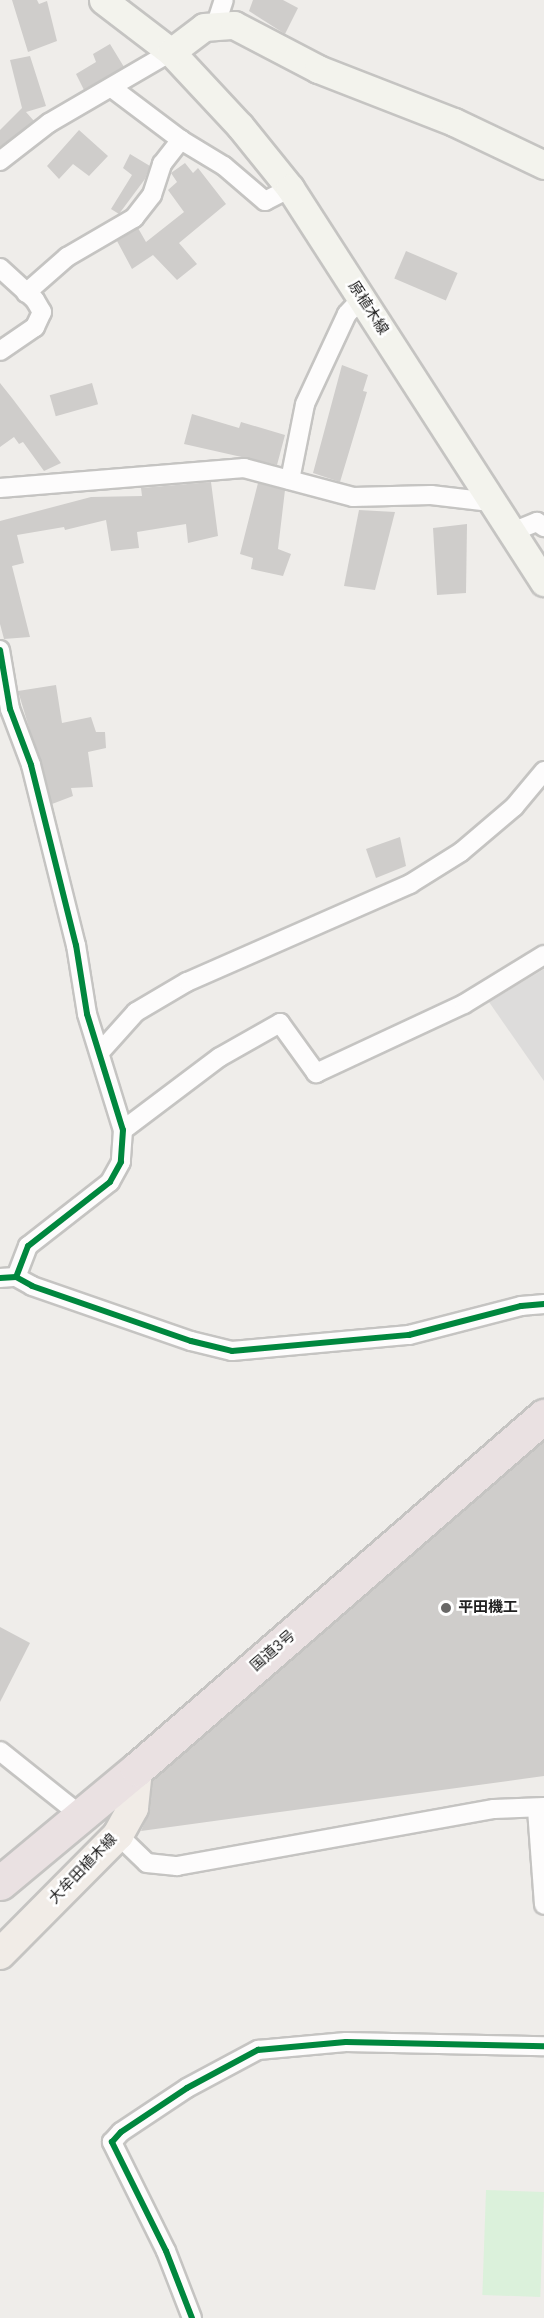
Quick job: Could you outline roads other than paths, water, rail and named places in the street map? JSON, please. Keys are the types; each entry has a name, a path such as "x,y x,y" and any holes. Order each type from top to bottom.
{"highway":[{"name":"国道3号","path":"0,1883 79,1814 137,1769 544,1416"}],"main road":[{"name":"原植木線","path":"104,0 171,52 240,126 290,188 544,582"},
{"path":"171,52 220,12 234,25 318,69 454,122 544,165"},
{"name":"大牟田植木線","path":"0,1954 118,1835 133,1808 137,1769"}],"street":[{"path":"0,160 49,123 171,52"},
{"path":"112,88 181,140 224,166 265,201 290,188"},
{"path":"26,293 67,257 134,218 152,195 162,164 181,140"},
{"path":"0,268 39,306 42,317 34,327 0,351"},
{"path":"290,480 305,404 347,314 362,298"},
{"path":"0,488 244,468 353,496 431,495 491,502"},
{"path":"512,532 537,522 544,527"},
{"path":"0,650 10,709 31,765 76,945 87,1014 101,1051 123,1130 121,1162 110,1182 28,1246 8,1277 232,1351 409,1335 521,1306 544,1304"},
{"path":"101,1051 136,1012 187,982 410,884 461,852 514,807 544,771"},
{"path":"123,1130 220,1057 280,1023 316,1074 464,1004 544,955"},
{"path":"0,1751 79,1814"},
{"path":"118,1835 147,1863 177,1866 494,1809 540,1808 544,1905"},
{"path":"192,2318 166,2251 112,2142 121,2132 187,2088 258,2049 346,2042 544,2046"}],"place":[{"name":"平田機工","path":"446,1608"}]}
